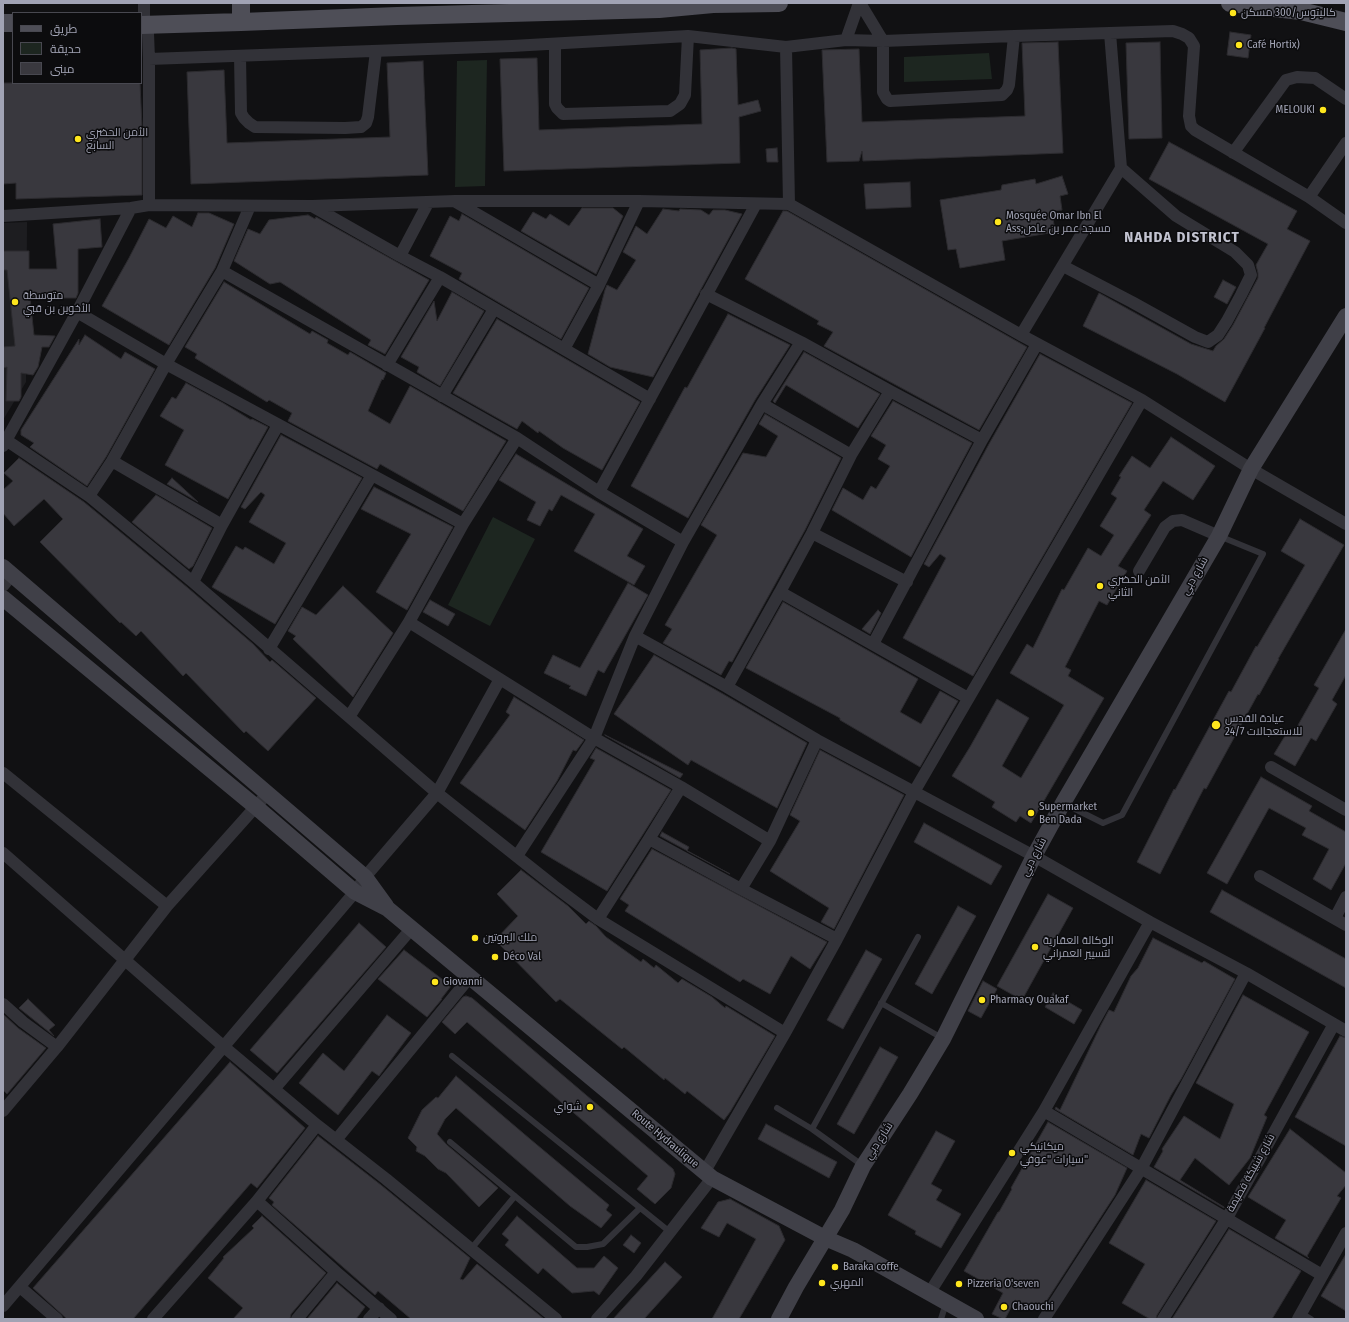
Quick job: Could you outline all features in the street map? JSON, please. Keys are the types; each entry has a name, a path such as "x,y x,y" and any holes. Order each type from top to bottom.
{"main road":[{"path":"241,3 242,22"},
{"path":"143,25 659,9 713,4 779,3"},
{"path":"1230,3 1301,11 1346,22"},
{"name":"شارع دبي","path":"778,1319 842,1210 863,1166 910,1094 943,1038 1034,856 1063,803 1219,536 1251,469 1346,316"},
{"path":"6,576 365,878 388,908"},
{"path":"3,598 256,807 355,892 388,908"},
{"name":"Route Hydraulique","path":"388,908 708,1174 825,1238 853,1250 976,1319"}],"street":[{"path":"144,3 143,25 148,33 149,59 149,205"},
{"path":"846,40 860,3"},
{"path":"860,3 883,41 883,92 890,101 1002,95 1007,90 1009,85 1014,36"},
{"path":"149,59 555,44 688,36 786,47 846,40 883,41 1173,31 1189,38 1194,46 1189,116 1191,126 1195,130 1308,197 1346,223"},
{"path":"1021,335 1121,168 1110,33"},
{"path":"555,44 555,104 563,114 670,111 680,104 685,95 688,36"},
{"path":"786,47 790,204"},
{"path":"240,56 241,113 249,123 255,127 345,128 360,127 366,123 376,51"},
{"path":"1233,153 1286,80 1297,77 1315,78 1346,99"},
{"path":"1308,197 1346,143"},
{"path":"1063,266 1208,342 1218,335 1227,321 1251,275 1248,265 1235,252 1176,216 1121,168"},
{"path":"564,349 599,285 639,200"},
{"path":"3,216 131,208 149,205 312,206 455,201 639,200 790,204 1037,344 1142,400 1251,469 1346,524"},
{"path":"455,201 599,285"},
{"path":"400,256 428,203"},
{"path":"599,492 756,204"},
{"path":"88,496 112,461 166,364 222,271 250,206"},
{"path":"312,206 440,277 650,399"},
{"path":"131,208 77,312 5,443 88,496 193,582 437,793 554,886 598,919 785,1033"},
{"path":"222,271 517,438 599,492 683,542"},
{"path":"387,365 440,277"},
{"path":"706,294 801,342 982,440"},
{"path":"442,396 494,309"},
{"path":"77,312 166,364 463,524"},
{"path":"517,856 594,738 635,636 683,542 762,404 801,342"},
{"path":"873,644 982,440 1037,344"},
{"path":"727,687 812,533 851,455 890,391"},
{"path":"598,1319 636,1276 670,1232 708,1174 837,939 914,792 1142,400"},
{"path":"762,404 851,455"},
{"path":"193,582 222,525 278,425"},
{"path":"349,717 409,622 463,524 517,438"},
{"path":"112,461 222,525"},
{"path":"270,649 372,475"},
{"path":"1139,571 1165,527 1173,521 1182,520 1219,536"},
{"path":"812,533 907,582"},
{"path":"780,592 968,698"},
{"path":"409,622 594,738 681,787 770,841"},
{"path":"635,636 727,687 817,740 1034,856 1150,922 1246,973 1346,1031"},
{"path":"3,1306 355,892 365,878 437,793 500,679"},
{"path":"741,889 770,841 817,740"},
{"path":"1271,767 1346,810"},
{"path":"3,773 167,906"},
{"path":"598,919 681,787"},
{"path":"3,1111 57,1047 167,906 267,794"},
{"path":"649,839 837,939"},
{"path":"3,853 274,1089 317,1125 386,1178 556,1319"},
{"path":"1260,876 1346,925"},
{"path":"1335,918 1346,897"},
{"path":"930,1292 1044,1111 1150,922"},
{"path":"274,1089 412,928"},
{"path":"1044,1319 1141,1169 1246,973"},
{"path":"336,1140 470,977"},
{"path":"3,1004 23,1022 57,1047"},
{"name":"شارع شبيكة فطيمة","path":"1163,1319 1227,1218 1334,1024"},
{"path":"1044,1111 1322,1275"},
{"path":"153,1319 257,1201 317,1125"},
{"path":"257,1201 391,1319"},
{"path":"1303,1317 1322,1275 1346,1233"},
{"path":"297,1319 336,1272"},
{"path":"20,1287 57,1319"},
{"path":"369,1319 378,1308"}],"lane":[{"path":"1063,803 1103,823 1122,815 1263,554 1219,536"},
{"path":"812,1129 918,937"},
{"path":"881,1003 943,1038"},
{"path":"452,1056 670,1232"},
{"path":"777,1108 812,1129 863,1166"},
{"path":"450,1142 576,1247 587,1247 603,1244 640,1208"},
{"path":"471,1249 515,1196"},
{"path":"941,1319 946,1302"}],"shaded area":[{"name":"متوسطة الأخوين بن قبي","path":"27,222 26,382 3,420 3,223"}],"green space":[{"path":"989,53 992,79 904,82 904,57"},
{"path":"487,60 485,186 455,187 457,61"},
{"path":"493,517 535,539 490,626 448,605"}],"building":[{"name":"Café Hortix)","path":"1230,32 1251,35 1248,58 1227,55"},
{"path":"1058,42 1063,153 863,161 862,151 859,161 827,162 822,50 859,49 862,122 1025,116 1022,43"},
{"path":"1160,42 1162,138 1129,139 1126,43"},
{"path":"736,49 738,105 758,100 761,111 739,117 740,163 504,171 500,59 537,58 539,130 702,124 700,50"},
{"path":"423,61 428,175 191,184 187,72 224,70 227,143 390,137 387,63"},
{"name":"الأمن الحضري السابع","path":"3,83 140,84 142,195 16,199 16,183 3,184"},
{"path":"1169,142 1297,211 1287,229 1310,241 1225,402 1177,374 1083,326 1099,293 1191,344 1213,351 1224,339 1233,325 1258,278 1256,265 1268,244 1149,179"},
{"path":"777,148 778,162 767,162 766,149"},
{"name":"Mosquée Omar Ibn El Ass;مسجد عمر بن عاص","path":"1062,176 1068,194 1060,196 1062,210 1052,211 1055,232 1002,241 1005,260 960,268 956,249 948,250 940,200 1001,190 1002,185 1035,179 1036,184"},
{"path":"910,182 911,207 866,209 864,184"},
{"path":"582,208 613,208 623,216 596,274 521,231 533,212 546,219 550,214 569,226"},
{"path":"663,209 679,211 680,209 701,210 709,215 713,210 725,210 742,214 653,377 610,367 588,354 607,285 617,290 636,260 623,252 636,226 647,234"},
{"path":"783,211 787,211 1027,347 979,430 824,346 833,332 817,324 819,321 745,279"},
{"path":"198,213 209,213 234,224 215,268 169,345 102,306 149,219 166,228 173,216 192,227"},
{"path":"462,214 589,288 561,339 459,279 462,273 430,256 450,216 459,221"},
{"path":"308,215 315,219 316,217 429,280 385,354 368,345 371,340 280,282 270,284 234,261 248,229 260,234 269,220"},
{"path":"100,219 102,247 78,249 78,293 76,298 30,298 34,335 55,336 49,347 42,347 38,367 33,375 21,373 21,397 19,401 6,401 7,367 3,368 3,347 15,346 7,270 3,270 3,251 29,251 29,269 57,269 53,224"},
{"path":"1223,280 1236,287 1227,304 1214,297"},
{"path":"224,282 310,334 312,331 328,340 327,343 348,355 350,352 386,373 368,411 390,424 410,386 506,441 463,511 380,464 377,469 288,421 292,413 269,400 267,402 195,358 197,354 185,347"},
{"path":"452,292 484,311 440,386 417,372 419,367 401,357 434,301 437,321"},
{"path":"728,314 790,345 755,400 688,518 631,486 685,387 687,388"},
{"path":"497,319 640,402 602,470 563,448 539,431 538,433 522,421 517,429 453,393"},
{"path":"85,335 121,359 125,352 155,369 106,457 87,486 30,447 34,443 21,435 21,430 79,339 79,345"},
{"path":"804,352 880,394 858,428 786,385 775,403 773,401"},
{"path":"1040,354 1132,403 973,676 903,638 946,558 940,554 929,567 924,564"},
{"path":"186,383 251,420 252,419 268,427 228,499 165,465 184,430 160,416 172,397 176,399"},
{"path":"893,401 972,443 911,557 832,510 843,488 863,500 871,486 876,489 890,466 878,459 886,445 871,436"},
{"path":"765,414 841,458 805,530 773,588 732,662 729,661 721,675 663,643 672,629 665,625 717,535 701,525 743,453 766,457 778,436 759,424"},
{"path":"281,435 362,478 275,624 212,587 236,546 243,550 245,547 274,564 286,543 249,522 265,495 261,492 245,509 241,507"},
{"path":"1171,437 1215,466 1193,500 1163,481 1144,510 1151,515 1118,566 1127,571 1107,605 1099,601 1065,667 1071,670 1068,676 1104,698 1031,823 1020,816 1016,822 992,807 995,802 952,776 997,699 1029,718 1002,766 1021,778 1064,705 1010,673 1027,644 1033,648 1062,589 1064,590 1088,548 1101,556 1114,535 1100,526 1117,498 1111,494 1121,477 1119,476 1132,456 1150,468"},
{"path":"516,454 643,529 627,556 645,566 634,585 574,551 595,514 561,495 552,511 549,509 540,526 527,520 536,502 499,480"},
{"path":"19,458 84,502 188,588 253,644 270,662 272,660 316,698 268,751 246,731 244,733 186,673 183,676 141,631 136,636 121,622 120,623 40,542 63,519 44,499 14,526 3,513 3,490 13,481 4,473"},
{"path":"172,478 198,502 167,484"},
{"path":"374,487 453,527 407,610 376,592 411,534 361,509"},
{"path":"156,495 212,528 193,566 189,569 132,522"},
{"path":"1300,519 1344,545 1278,659 1259,695 1258,694 1206,789 1204,788 1160,874 1137,862 1174,789 1175,790 1229,691 1231,692 1256,646 1257,647 1305,565 1281,551"},
{"path":"628,583 648,595 604,673 598,670 586,696 569,688 571,686 544,673 553,655 580,668"},
{"path":"343,586 393,633 353,697 293,639 296,636 288,631 302,607 316,615"},
{"path":"430,600 455,614 448,626 423,612"},
{"path":"783,602 918,679 900,712 921,724 940,691 958,701 920,767 840,720 840,718 746,668"},
{"path":"878,610 881,613 870,634 862,629"},
{"path":"1346,629 1346,675 1332,700 1337,704 1316,741 1311,738 1295,766 1274,754 1288,731 1293,734 1319,688 1314,685"},
{"path":"654,655 807,743 777,808 691,760 688,765 614,714"},
{"path":"514,697 584,740 576,751 573,750 557,781 525,830 460,783 510,715 506,712"},
{"path":"605,735 683,774 680,778"},
{"path":"596,748 671,790 607,891 541,852 595,760 590,758"},
{"path":"820,750 904,795 834,929 821,922 829,908 770,871 800,821 790,815"},
{"path":"1261,777 1312,806 1309,811 1346,832 1346,863 1331,890 1313,879 1329,849 1302,835 1306,828 1269,808 1227,884 1207,873"},
{"path":"924,823 1002,866 991,885 914,842"},
{"path":"662,832 689,847 687,851 660,836"},
{"path":"652,849 827,942 810,969 791,956 770,994 743,979 740,982 625,911 629,905 620,899"},
{"path":"521,870 568,906 586,924 589,921 606,937 641,962 643,959 654,968 656,965 678,983 682,979 712,997 725,1008 726,1006 775,1036 724,1120 687,1091 685,1094 665,1078 664,1080 624,1047 622,1049 560,999 556,1002 495,940 518,916 497,894"},
{"path":"1222,890 1346,959 1346,988 1210,912"},
{"name":"الوكالة العقارية لتسيير العمراني","path":"1048,894 1073,908 1022,1000 997,986"},
{"path":"958,906 976,916 932,994 915,984"},
{"path":"359,923 386,947 277,1073 250,1050"},
{"path":"1153,938 1202,963 1204,961 1235,979 1149,1138 1141,1134 1133,1155 1055,1109 1056,1107 1060,1110 1109,1010 1114,1012 1131,976 1138,968"},
{"path":"404,950 451,986 427,1017 378,979"},
{"path":"866,950 882,959 843,1029 827,1020"},
{"name":"Pharmacy Ouakaf","path":"983,981 997,989 981,1018 968,1011"},
{"path":"1053,993 1082,1010 1074,1024 1045,1007"},
{"path":"1243,995 1309,1032 1264,1115 1267,1117 1250,1158 1229,1185 1195,1158 1180,1180 1224,1208 1154,1167 1163,1151 1162,1149 1184,1116 1220,1139 1234,1104 1196,1083"},
{"path":"466,996 472,998 673,1169 675,1174 671,1188 655,1204 637,1189 648,1176 467,1022 455,1034 442,1022 463,997"},
{"path":"28,999 55,1025 49,1030 54,1036 19,1008"},
{"path":"3,1014 18,1028 46,1048 7,1094 3,1090"},
{"path":"387,1015 411,1033 379,1076 372,1071 338,1115 299,1083 323,1053 344,1071"},
{"path":"1340,1036 1346,1038 1346,1146 1295,1117"},
{"path":"880,1047 898,1057 854,1134 837,1124"},
{"path":"230,1062 305,1128 257,1188 251,1183 133,1319 67,1319 33,1288"},
{"path":"456,1076 609,1205 606,1210 612,1215 601,1228 570,1206 456,1108 445,1119 437,1134 447,1145 498,1188 479,1207 446,1173 438,1169 425,1156 416,1151 417,1147 408,1138 422,1110 436,1097 438,1098"},
{"path":"1048,1122 1127,1168 1115,1195 1040,1311 1023,1302 1022,1304 1015,1300 1005,1319 1003,1319 992,1314 1003,1293 964,1271 1012,1189 1011,1188"},
{"path":"766,1124 837,1162 829,1178 758,1139"},
{"path":"1290,1129 1346,1173 1346,1185 1337,1196 1341,1198 1307,1256 1309,1258 1275,1238 1286,1220 1248,1197"},
{"path":"936,1131 955,1141 931,1184 942,1190 936,1200 961,1214 941,1248 915,1234 916,1231 888,1215"},
{"path":"318,1136 381,1185 470,1258 460,1279 463,1280 477,1264 544,1319 411,1319 378,1291 375,1295 272,1205 274,1202 269,1198"},
{"path":"1146,1180 1216,1221 1157,1315 1156,1319 1150,1319 1122,1303 1145,1264 1109,1243"},
{"path":"730,1199 779,1226 785,1240 739,1319 712,1319 756,1239 727,1223 719,1237 701,1228 718,1202"},
{"path":"262,1216 326,1273 291,1314 290,1319 233,1319 243,1308 208,1278 224,1258 223,1257 254,1228 252,1226"},
{"path":"517,1216 577,1268 594,1268 604,1256 618,1268 599,1295 594,1291 572,1293 543,1268 538,1274 505,1245 509,1240 502,1234"},
{"path":"1229,1229 1301,1271 1272,1319 1172,1319"},
{"path":"631,1235 641,1243 634,1253 623,1245"},
{"path":"1346,1254 1346,1311 1321,1296"},
{"path":"665,1262 682,1277 644,1319 613,1319"},
{"path":"337,1283 365,1307 356,1319 307,1319"}],"place":[{"name":"كاليتوس/300 مسكن","path":"1233,13"},
{"name":"Café Hortix)","path":"1239,45"},
{"name":"MELOUKI","path":"1323,110"},
{"name":"الأمن الحضري السابع","path":"78,139"},
{"name":"Mosquée Omar Ibn El Ass;مسجد عمر بن عاص","path":"998,222"},
{"name":"متوسطة الأخوين بن قبي","path":"15,302"},
{"name":"الأمن الحضري الثاني","path":"1100,586"},
{"name":"عيادة القدس للاستعجالات 24/7","path":"1216,725"},
{"name":"Supermarket Ben Dada","path":"1031,813"},
{"name":"ملك البروتين","path":"475,938"},
{"name":"الوكالة العقارية لتسيير العمراني","path":"1035,947"},
{"name":"Déco Val","path":"495,957"},
{"name":"Giovanni","path":"435,982"},
{"name":"Pharmacy Ouakaf","path":"982,1000"},
{"name":"شواي","path":"590,1107"},
{"name":"ميكانيكي سيارات \"عوفي\"","path":"1012,1153"},
{"name":"Baraka coffe","path":"835,1267"},
{"name":"المهري","path":"822,1283"},
{"name":"Pizzeria O'seven","path":"959,1284"},
{"name":"Chaouchi","path":"1004,1307"}],"district":[{"name":"NAHDA DISTRICT","path":"1182,238"}]}
